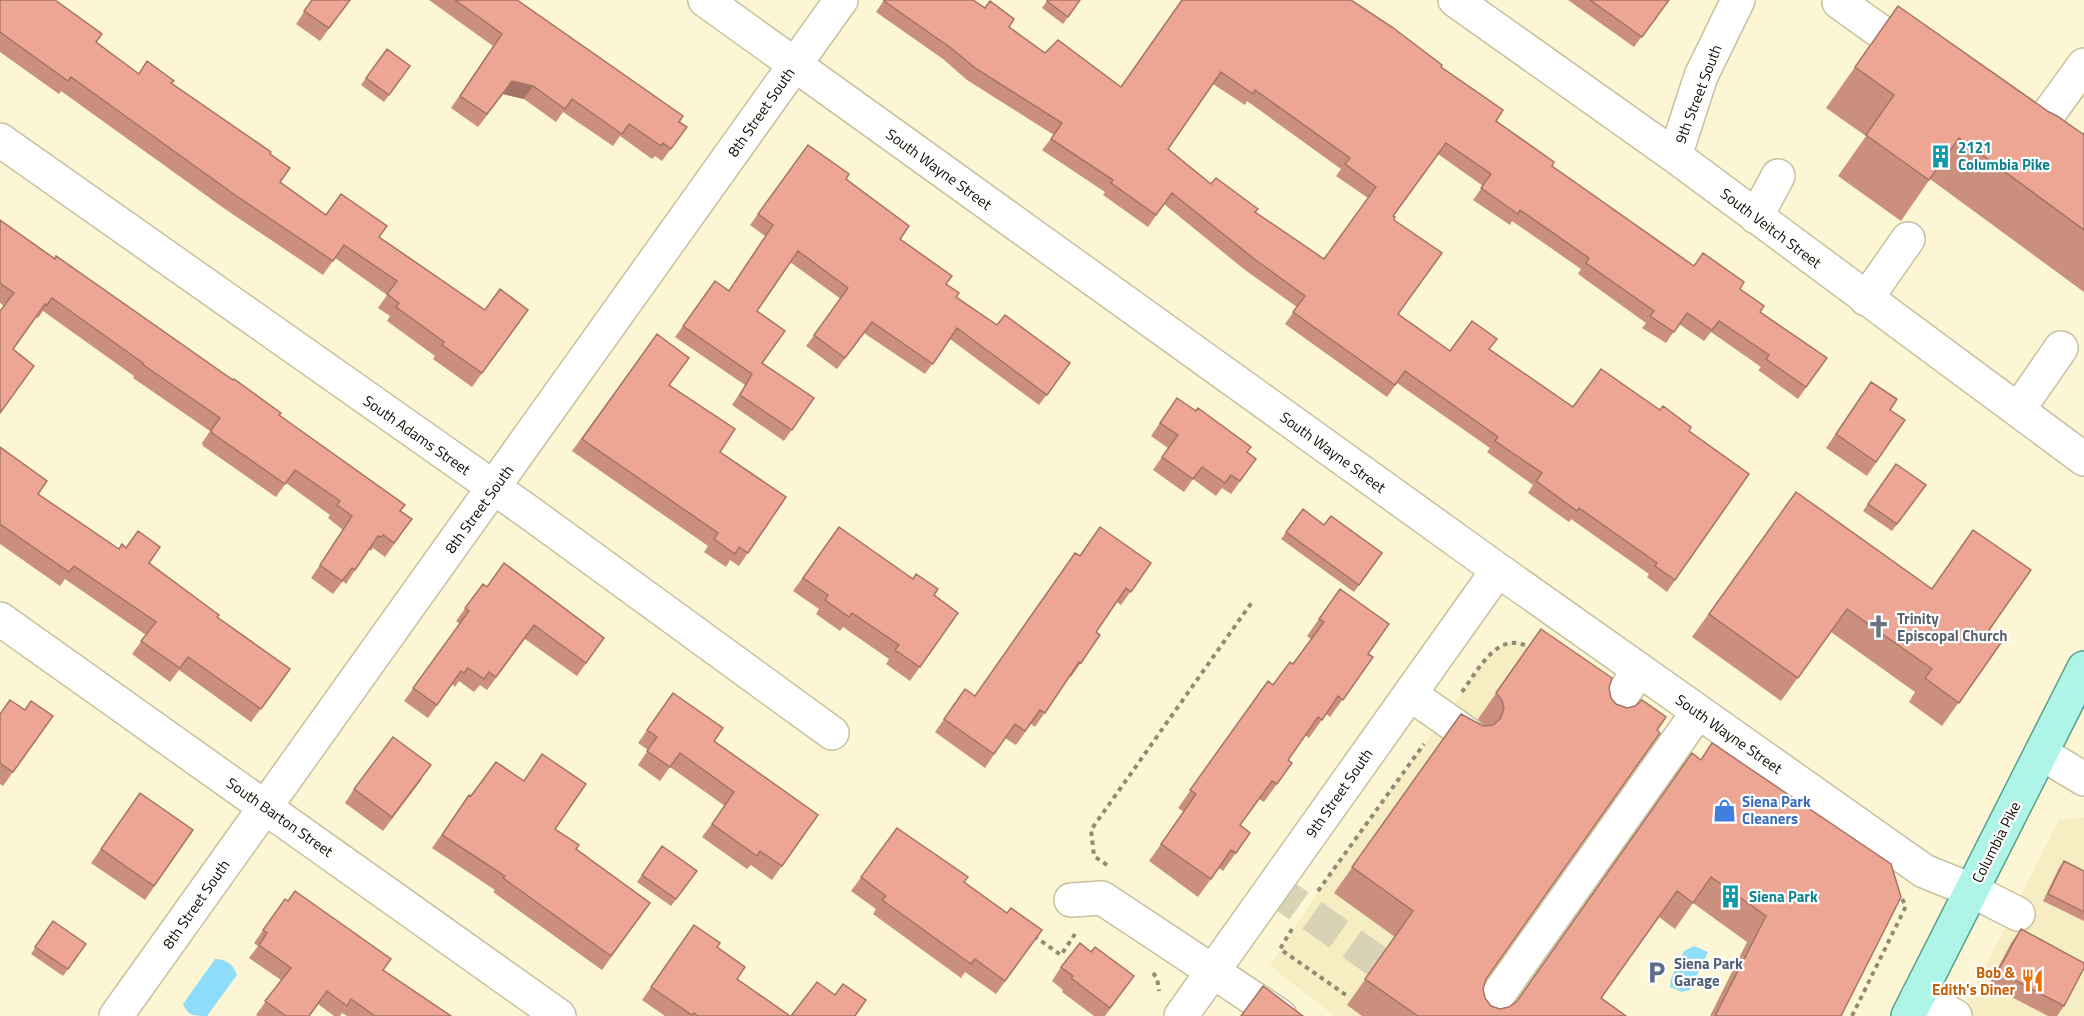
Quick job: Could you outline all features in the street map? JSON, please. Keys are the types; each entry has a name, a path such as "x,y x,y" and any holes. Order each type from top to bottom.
{"main road":[{"name":"Columbia Pike","path":"1913,1006 2084,668"}],"street":[{"name":"South Wayne Street","path":"705,0 1498,570 1924,871 1971,890 2018,914"},
{"name":"8th Street South","path":"116,1016 841,0"},
{"name":"South Veitch Street","path":"1455,0 1675,156 2084,459"},
{"name":"9th Street South","path":"1675,156 1701,76 1738,0"},
{"path":"1839,2 1944,77"},
{"path":"1992,111 2031,138 2084,65"},
{"name":"South Adams Street","path":"0,140 494,488 832,733"},
{"path":"1756,217 1778,176"},
{"path":"1866,299 1908,239"},
{"path":"2018,410 2061,348"},
{"name":"9th Street South","path":"1181,1016 1498,570"},
{"name":"South Barton Street","path":"0,619 559,1016"},
{"path":"1609,715 1639,670"},
{"path":"1410,694 1467,734"},
{"path":"1483,1016 1698,712"},
{"path":"2041,753 2084,779"},
{"path":"1074,915 1102,898 1280,1016"},
{"path":"1913,1006 1955,1016"}],"path":[{"path":"1113,869 1094,856 1091,830 1252,602"},
{"path":"1852,1016 1906,906 1898,892"},
{"path":"1025,930 1061,955 1074,915"},
{"path":"1292,929 1280,949 1346,995"},
{"path":"1149,968 1157,978 1159,992"}],"shaded area":[{"path":"1521,642 1656,735 1654,742 1459,1016 1335,1016 1270,966 1318,891 1491,652 1505,643"},
{"path":"2084,817 2084,1016 1960,1016 2059,820"}],"water":[{"path":"1694,946 1708,952 1690,990 1682,992 1670,987 1671,979 1684,951"},
{"path":"215,959 229,963 237,975 207,1016 192,1014 183,1004"}],"building":[{"path":"0,0 55,0 102,34 96,42 139,74 147,61 174,81 171,83 271,152 270,154 290,168 280,182 326,215 341,194 387,226 379,237 485,310 500,289 528,310 482,373 442,345 444,342 396,307 399,303 387,294 397,281 344,245 333,261 235,195 71,77 68,81 0,32"},
{"path":"312,0 350,0 329,28 304,11"},
{"path":"455,0 517,0 683,116 679,122 687,127 671,149 663,143 661,146 629,124 622,134 572,99 565,109 533,86 512,81 487,114 460,96 502,34"},
{"path":"973,0 985,8 990,1 1014,19 1009,27 1045,53 1058,40 1121,87 1182,0 1351,0 1392,27 1442,65 1441,67 1503,110 1496,121 1554,162 1552,166 1694,266 1703,253 1744,282 1740,289 1764,306 1760,312 1827,358 1806,387 1766,359 1769,355 1719,321 1712,330 1687,313 1674,332 1650,316 1654,311 1586,263 1589,258 1520,210 1518,214 1481,188 1491,174 1446,143 1393,216 1394,220 1442,253 1398,314 1450,351 1472,321 1497,339 1489,349 1573,407 1601,369 1660,410 1663,406 1691,427 1689,431 1749,474 1675,580 1655,566 1657,563 1579,508 1577,511 1536,481 1542,473 1495,441 1498,437 1405,371 1395,385 1293,312 1305,296 1172,193 1156,215 1111,183 1113,180 1051,139 1062,123 975,68 951,48 884,1","holes":["1221,72 1253,94 1255,90 1350,158 1345,164 1376,187 1324,259 1255,212 1258,209 1216,178 1211,184 1168,149"]},
{"path":"1047,0 1080,0 1068,17"},
{"path":"1590,0 1669,0 1642,37"},
{"path":"1898,6 2049,112 2084,133 2084,230 1959,138 1929,180 1866,135 1894,95 1855,67"},
{"path":"387,49 410,66 389,95 366,78"},
{"path":"808,145 849,174 846,179 909,226 900,239 952,276 946,284 959,293 956,297 997,325 1005,315 1070,363 1047,395 957,328 933,364 872,322 845,358 814,335 848,288 798,251 757,311 785,331 762,363 814,398 792,430 740,395 752,374 683,326 715,281 729,291 773,225 758,214"},
{"path":"0,220 234,379 281,413 279,415 405,505 400,511 412,519 394,543 383,535 378,536 355,570 352,568 342,581 320,565 352,516 337,505 340,501 295,470 285,484 212,433 211,430 220,418 52,298 47,305 45,304 13,349 34,366 0,413 0,311 14,293 0,283"},
{"path":"657,334 689,358 669,385 735,429 720,452 786,497 748,553 739,547 735,554 714,539 718,533 582,439"},
{"path":"1871,382 1897,399 1890,410 1905,420 1876,462 1836,434"},
{"path":"1177,398 1196,411 1198,408 1251,447 1247,452 1256,459 1240,481 1231,475 1225,483 1202,467 1193,479 1162,457 1178,435 1160,423"},
{"path":"0,447 47,481 38,494 119,549 122,544 126,548 138,531 160,547 149,563 219,615 217,617 290,669 261,709 188,657 180,668 141,641 156,622 74,566 69,572 0,524"},
{"path":"1896,464 1926,485 1897,524 1868,504"},
{"path":"1796,492 1932,589 1973,530 2031,570 1989,630 2003,640 1959,703 1925,678 1932,669 1847,609 1798,678 1709,614"},
{"path":"1303,509 1324,525 1331,516 1382,553 1359,585 1286,532"},
{"path":"839,527 913,579 916,574 938,589 934,595 958,613 920,667 895,650 899,645 852,613 849,617 825,600 828,595 803,578"},
{"path":"1100,527 1151,563 1131,592 1126,588 1096,632 1100,635 1045,713 1040,710 1025,731 1015,724 994,754 944,719 965,689 975,696 1075,553 1080,556"},
{"path":"504,563 604,638 586,663 534,625 496,677 489,672 484,679 468,668 464,673 461,671 437,705 413,688 469,611 465,608 483,584 487,587"},
{"path":"1340,589 1389,624 1368,654 1373,657 1343,700 1338,696 1322,720 1318,717 1288,760 1292,763 1277,784 1272,781 1240,825 1250,833 1236,853 1231,850 1211,879 1161,844 1196,794 1190,790 1268,681 1273,685 1290,662 1293,664 1324,622 1319,619"},
{"path":"1541,629 1612,678 1609,688 1611,698 1616,704 1627,708 1635,706 1642,700 1666,717 1657,730 1660,733 1486,979 1483,989 1485,998 1491,1006 1500,1009 1509,1007 1517,1001 1692,753 1701,760 1712,743 1891,864 1901,897 1841,1016 1715,1016 1766,916 1711,877 1693,903 1677,891 1601,998 1626,1016 1418,1016 1365,979 1413,911 1352,867 1461,714 1483,726 1493,725 1500,719 1504,709 1502,700 1496,693"},
{"path":"673,693 723,728 714,741 818,815 782,866 760,851 757,856 712,824 734,792 680,753 670,767 647,751 657,737 647,730"},
{"path":"10,700 25,710 31,701 53,716 13,772 0,763 0,714"},
{"path":"393,737 431,765 392,817 354,789"},
{"path":"542,754 586,784 555,829 579,845 576,849 650,903 611,956 503,878 505,876 442,835 469,795 471,796 496,762 524,781"},
{"path":"140,793 193,830 154,886 101,849"},
{"path":"897,828 968,877 964,882 1007,913 1011,908 1042,930 1005,981 975,959 971,964 882,900 886,896 861,877"},
{"path":"662,846 697,871 676,899 642,875"},
{"path":"2064,861 2084,871 2084,912 2048,894"},
{"path":"295,891 391,959 383,970 451,1016 375,1016 351,999 347,1006 327,991 309,1016 286,1016 265,1001 291,968 259,945 267,933 263,930 285,899 288,901"},
{"path":"53,921 86,944 68,969 35,947"},
{"path":"694,925 720,943 717,947 745,967 737,979 790,1016 698,1016 694,1013 692,1015 651,987"},
{"name":"Bob & Edith's Diner","path":"2021,929 2084,963 2084,968 2064,1006 1998,971"},
{"path":"1080,943 1091,952 1095,947 1134,976 1110,1008 1071,978 1073,976 1061,967"},
{"path":"817,982 835,995 843,984 866,1000 855,1016 791,1016"},
{"path":"1263,986 1303,1016 1241,1016"}],"tunnel":[{"path":"1272,887 1385,967 1391,1000 1379,1016"}],"place":[{"name":"2121 Columbia Pike","path":"1940,156"},
{"name":"Trinity Episcopal Church","path":"1879,627"},
{"name":"Siena Park Cleaners","path":"1724,810"},
{"name":"Siena Park","path":"1731,896"},
{"name":"Siena Park Garage","path":"1656,972"},
{"name":"Bob & Edith's Diner","path":"2033,981"}]}
